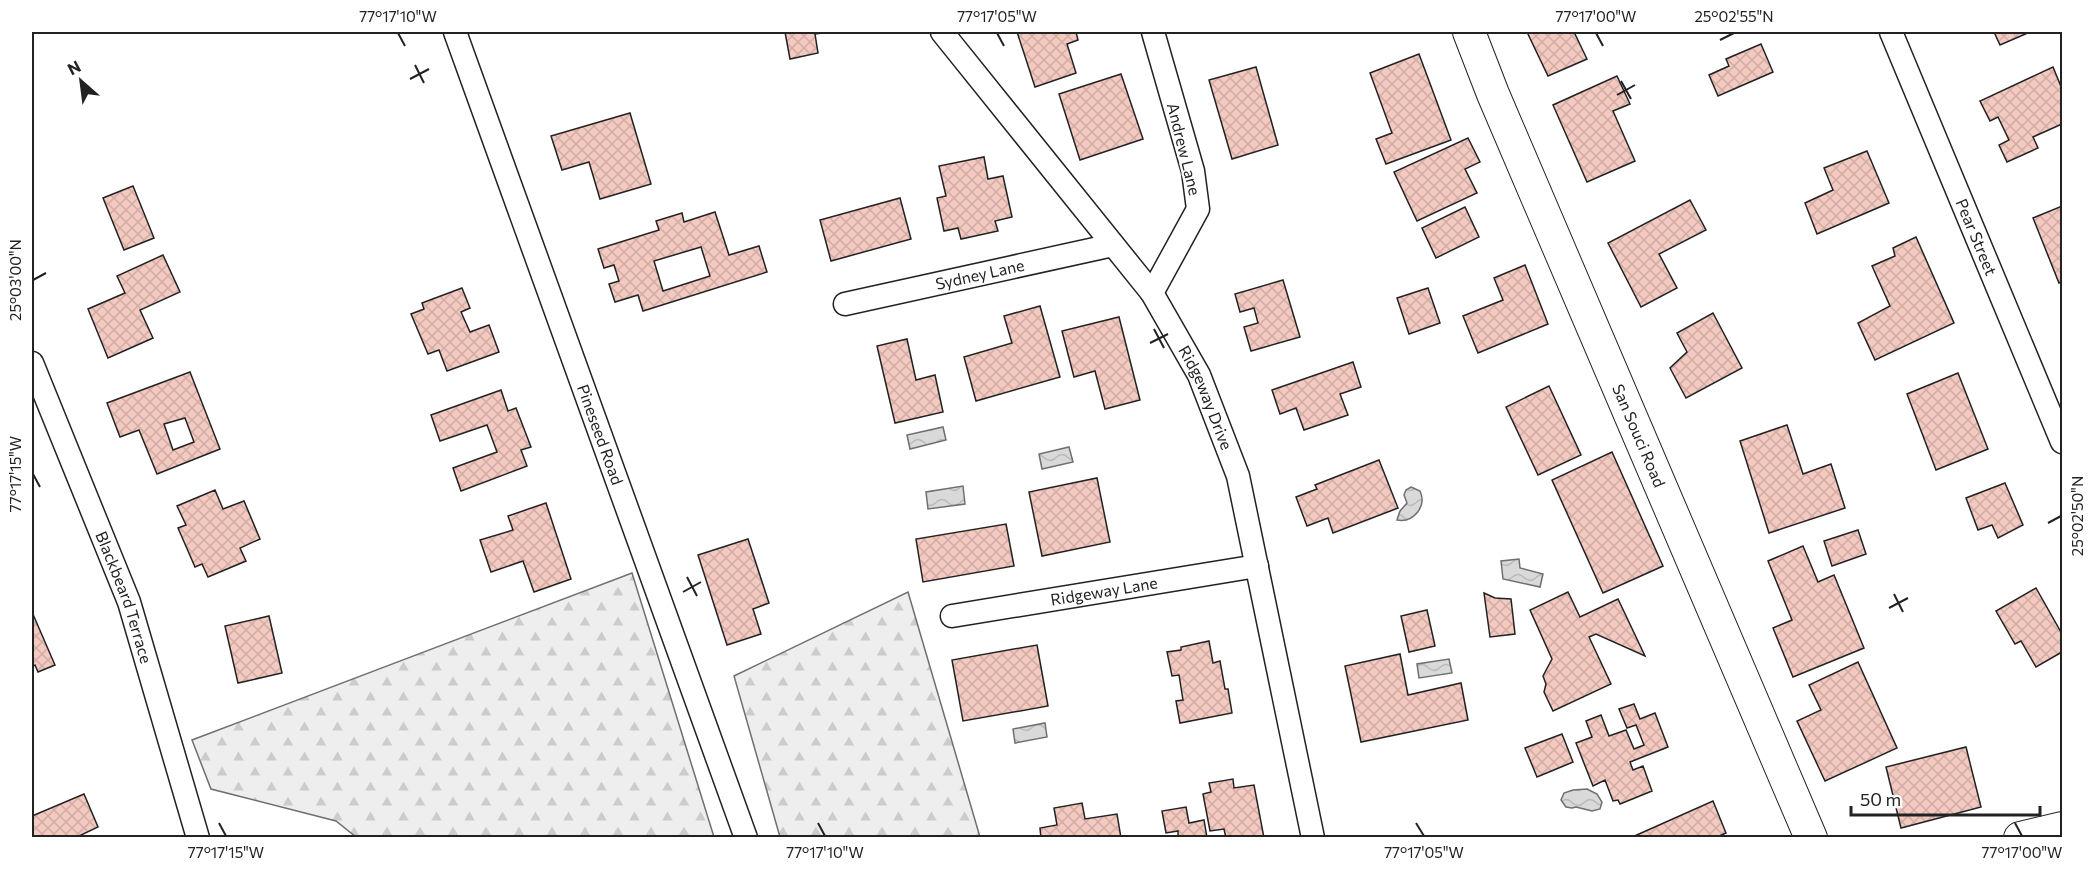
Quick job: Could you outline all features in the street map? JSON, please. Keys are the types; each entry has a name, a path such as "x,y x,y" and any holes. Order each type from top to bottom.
{"street":[{"name":"Pineseed Road","path":"455,32 746,837"},
{"name":"Ridgeway Drive","path":"942,32 1152,293 1199,375 1238,476 1313,837"},
{"name":"Andrew Lane","path":"1152,293 1198,209 1193,171 1153,32"},
{"name":"San Souci Road","path":"1469,32 1493,94 1812,837"},
{"name":"Pear Street","path":"1891,32 2062,442"},
{"name":"Sydney Lane","path":"845,304 1113,245"},
{"name":"Blackbeard Terrace","path":"32,363 129,602 198,837"},
{"name":"Ridgeway Lane","path":"952,616 1257,566"},
{"path":"2020,837 2062,828"}],"green space":[{"path":"632,573 714,837 356,837 336,821 211,789 192,740"},
{"path":"908,592 980,837 780,837 734,676"}],"water":[{"path":"943,427 946,440 910,449 907,435"},
{"path":"1069,447 1073,462 1042,469 1039,454"},
{"path":"963,486 965,504 928,509 926,492"},
{"path":"1411,487 1420,491 1422,502 1420,508 1409,519 1397,520 1400,511 1407,503 1404,495 1406,490"},
{"path":"1519,559 1520,568 1543,574 1540,587 1503,579 1501,561"},
{"path":"1449,659 1452,673 1419,678 1417,664"},
{"path":"1045,723 1047,737 1015,743 1013,729"},
{"path":"1587,789 1597,794 1602,802 1600,809 1592,811 1566,807 1561,800 1564,793"}],"building":[{"path":"785,32 829,32 815,34 818,53 790,59"},
{"path":"1017,32 1076,32 1078,40 1067,44 1076,73 1035,87"},
{"path":"1527,32 1574,32 1587,59 1548,76"},
{"path":"1994,32 2030,32 2000,45"},
{"path":"1761,44 1773,72 1718,96 1709,75 1729,66 1726,59"},
{"path":"1419,54 1451,140 1386,164 1376,139 1392,133 1370,73"},
{"path":"1256,67 1278,145 1232,159 1209,80"},
{"path":"2053,67 2062,89 2062,124 2033,137 2038,148 2007,162 1999,145 2009,140 1998,117 1990,121 1980,101"},
{"path":"1121,74 1143,139 1080,160 1059,94"},
{"path":"1617,76 1630,104 1613,111 1635,161 1587,182 1553,105"},
{"path":"630,113 651,184 600,199 589,162 562,170 551,136"},
{"path":"1468,138 1480,162 1465,169 1477,193 1417,221 1394,172"},
{"path":"1867,151 1889,203 1817,234 1805,203 1833,190 1824,168"},
{"path":"984,157 988,179 1003,176 1012,217 995,221 998,231 961,239 958,228 944,231 937,198 946,196 939,166"},
{"path":"133,186 154,238 124,250 103,198"},
{"path":"900,198 911,239 831,261 820,220"},
{"path":"1690,200 1706,230 1659,254 1677,288 1641,307 1608,243"},
{"path":"2062,206 2062,281 2059,283 2033,218"},
{"path":"1465,207 1479,237 1436,258 1422,228"},
{"path":"715,212 729,255 759,246 767,272 643,311 638,295 615,302 609,284 619,281 614,265 604,268 598,249 659,230 656,221 682,213 684,222","holes":["701,247 710,276 663,291 654,261"]},
{"path":"1916,237 1954,323 1875,360 1858,323 1890,306 1872,266 1895,256 1893,248"},
{"path":"163,255 180,292 140,310 153,338 108,358 88,309 125,293 117,276"},
{"path":"1525,265 1548,324 1478,353 1463,316 1503,300 1494,278"},
{"path":"1283,280 1300,337 1251,351 1244,327 1258,323 1254,308 1240,312 1235,294"},
{"path":"462,288 470,308 461,312 470,332 489,325 499,352 447,371 439,350 428,354 411,314 424,309 422,303"},
{"path":"1428,288 1440,323 1409,334 1397,298"},
{"path":"1040,306 1060,377 976,401 964,357 1012,343 1004,316"},
{"path":"1713,313 1742,368 1686,398 1670,368 1687,352 1677,333"},
{"path":"1119,317 1140,400 1105,409 1095,371 1074,377 1062,331"},
{"path":"907,339 916,380 935,375 943,412 895,423 877,346"},
{"path":"1353,362 1361,387 1340,394 1348,415 1304,430 1296,408 1280,414 1272,390"},
{"path":"190,372 220,449 157,474 139,430 120,437 107,403","holes":["185,418 194,442 173,450 164,424"]},
{"path":"1958,373 1988,449 1936,470 1907,394"},
{"path":"1549,386 1581,455 1538,475 1506,407"},
{"path":"501,390 508,411 516,408 531,447 521,450 527,466 461,491 453,468 497,452 487,425 440,441 431,415"},
{"path":"1787,425 1803,474 1831,464 1845,508 1769,533 1740,441"},
{"path":"1612,452 1663,566 1603,593 1552,480"},
{"path":"1379,460 1398,508 1333,533 1328,518 1307,526 1296,497 1317,489 1315,485"},
{"path":"1097,478 1110,542 1042,556 1029,492"},
{"path":"2005,483 2023,525 1998,538 1992,525 1978,530 1966,498"},
{"path":"215,490 223,509 244,501 260,539 240,548 246,561 208,577 202,564 195,567 178,528 186,525 177,506"},
{"path":"546,503 571,579 534,592 523,561 491,572 480,540 513,530 508,516"},
{"path":"1006,524 1014,566 923,582 916,539"},
{"path":"1858,530 1866,554 1832,566 1824,541"},
{"path":"748,539 769,603 753,609 761,634 727,645 698,555"},
{"path":"1803,546 1818,582 1834,575 1864,648 1793,677 1773,628 1792,620 1768,561"},
{"path":"2036,588 2062,634 2062,652 2036,667 2021,641 2015,644 1996,611"},
{"path":"1568,592 1580,617 1618,599 1645,656 1596,634 1589,637 1611,684 1553,711 1544,692 1546,684 1543,676 1552,659 1530,610"},
{"path":"1484,593 1495,598 1511,599 1515,634 1490,637"},
{"path":"1427,610 1435,646 1409,652 1401,616"},
{"path":"32,612 55,665 38,672 35,665 32,667"},
{"path":"269,616 282,673 238,683 225,626"},
{"path":"1209,641 1213,663 1220,661 1232,713 1180,723 1176,701 1183,700 1179,675 1172,676 1167,652"},
{"path":"1037,645 1048,706 963,721 952,660"},
{"path":"1400,654 1408,695 1461,683 1468,720 1361,742 1345,666"},
{"path":"1858,662 1897,748 1825,781 1797,721 1821,710 1809,685"},
{"path":"1634,704 1640,719 1655,713 1668,747 1630,762 1633,770 1643,766 1652,791 1620,804 1618,800 1613,801 1605,780 1593,786 1576,743 1592,737 1586,721 1601,715 1609,736 1626,730 1634,749 1644,745 1636,725 1627,728 1619,709"},
{"path":"1562,734 1573,762 1537,777 1525,748"},
{"path":"1966,747 1981,807 1901,828 1886,767"},
{"path":"1233,779 1234,788 1254,785 1264,838 1226,838 1224,829 1210,831 1203,794 1211,792 1209,783"},
{"path":"84,794 98,827 75,838 32,838 32,816"},
{"path":"1713,801 1726,833 1715,838 1630,838"},
{"path":"1082,803 1085,819 1117,814 1121,838 1041,838 1040,828 1057,825 1054,808"},
{"path":"1186,807 1189,823 1204,820 1207,838 1178,838 1178,831 1166,833 1162,811"}]}
